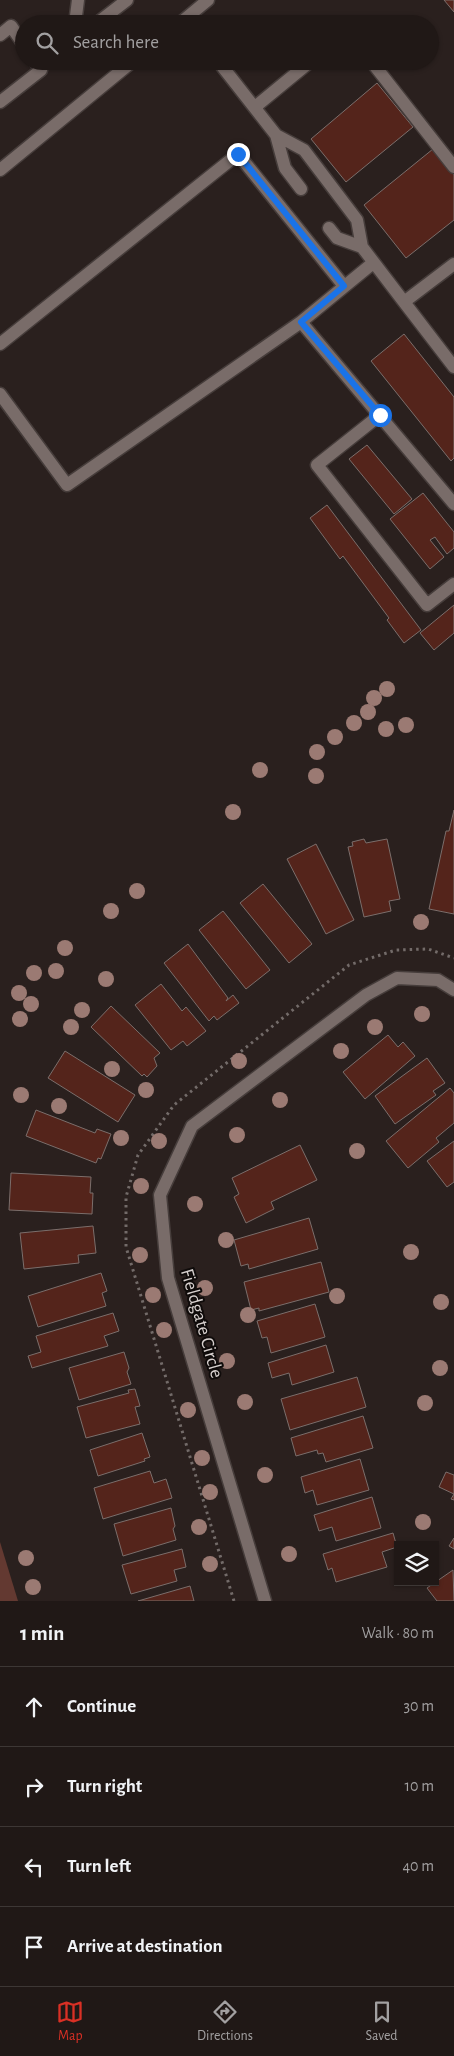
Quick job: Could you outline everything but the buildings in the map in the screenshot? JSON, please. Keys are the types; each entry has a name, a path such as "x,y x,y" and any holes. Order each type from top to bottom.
{"street":[{"path":"77,15 78,0"},
{"path":"108,15 128,0"},
{"path":"192,15 208,0"},
{"path":"0,35 11,26 15,32"},
{"path":"0,102 35,70"},
{"path":"0,170 122,70"},
{"path":"225,70 276,135 285,168 301,189"},
{"path":"254,107 300,70"},
{"path":"378,70 454,167"},
{"path":"276,135 304,150 357,220 362,247 373,263 454,368"},
{"path":"0,344 238,154 344,286"},
{"path":"330,228 337,238 362,247"},
{"path":"0,394 68,485 301,322 373,263"},
{"path":"404,302 454,264"},
{"path":"301,322 454,504"},
{"path":"380,415 316,464 427,604 454,584"},
{"name":"Fieldgate Circle","path":"265,1601 168,1278 160,1195 192,1126 366,995 397,978 438,980 454,990"}],"path":[{"path":"234,1601 126,1247 126,1197 138,1155 174,1105 349,965 396,950 428,949 454,958"}],"shaded area":[{"path":"0,1542 18,1601 0,1601"}],"route":[{"path":"238,154 344,286 301,322 380,415"}]}
